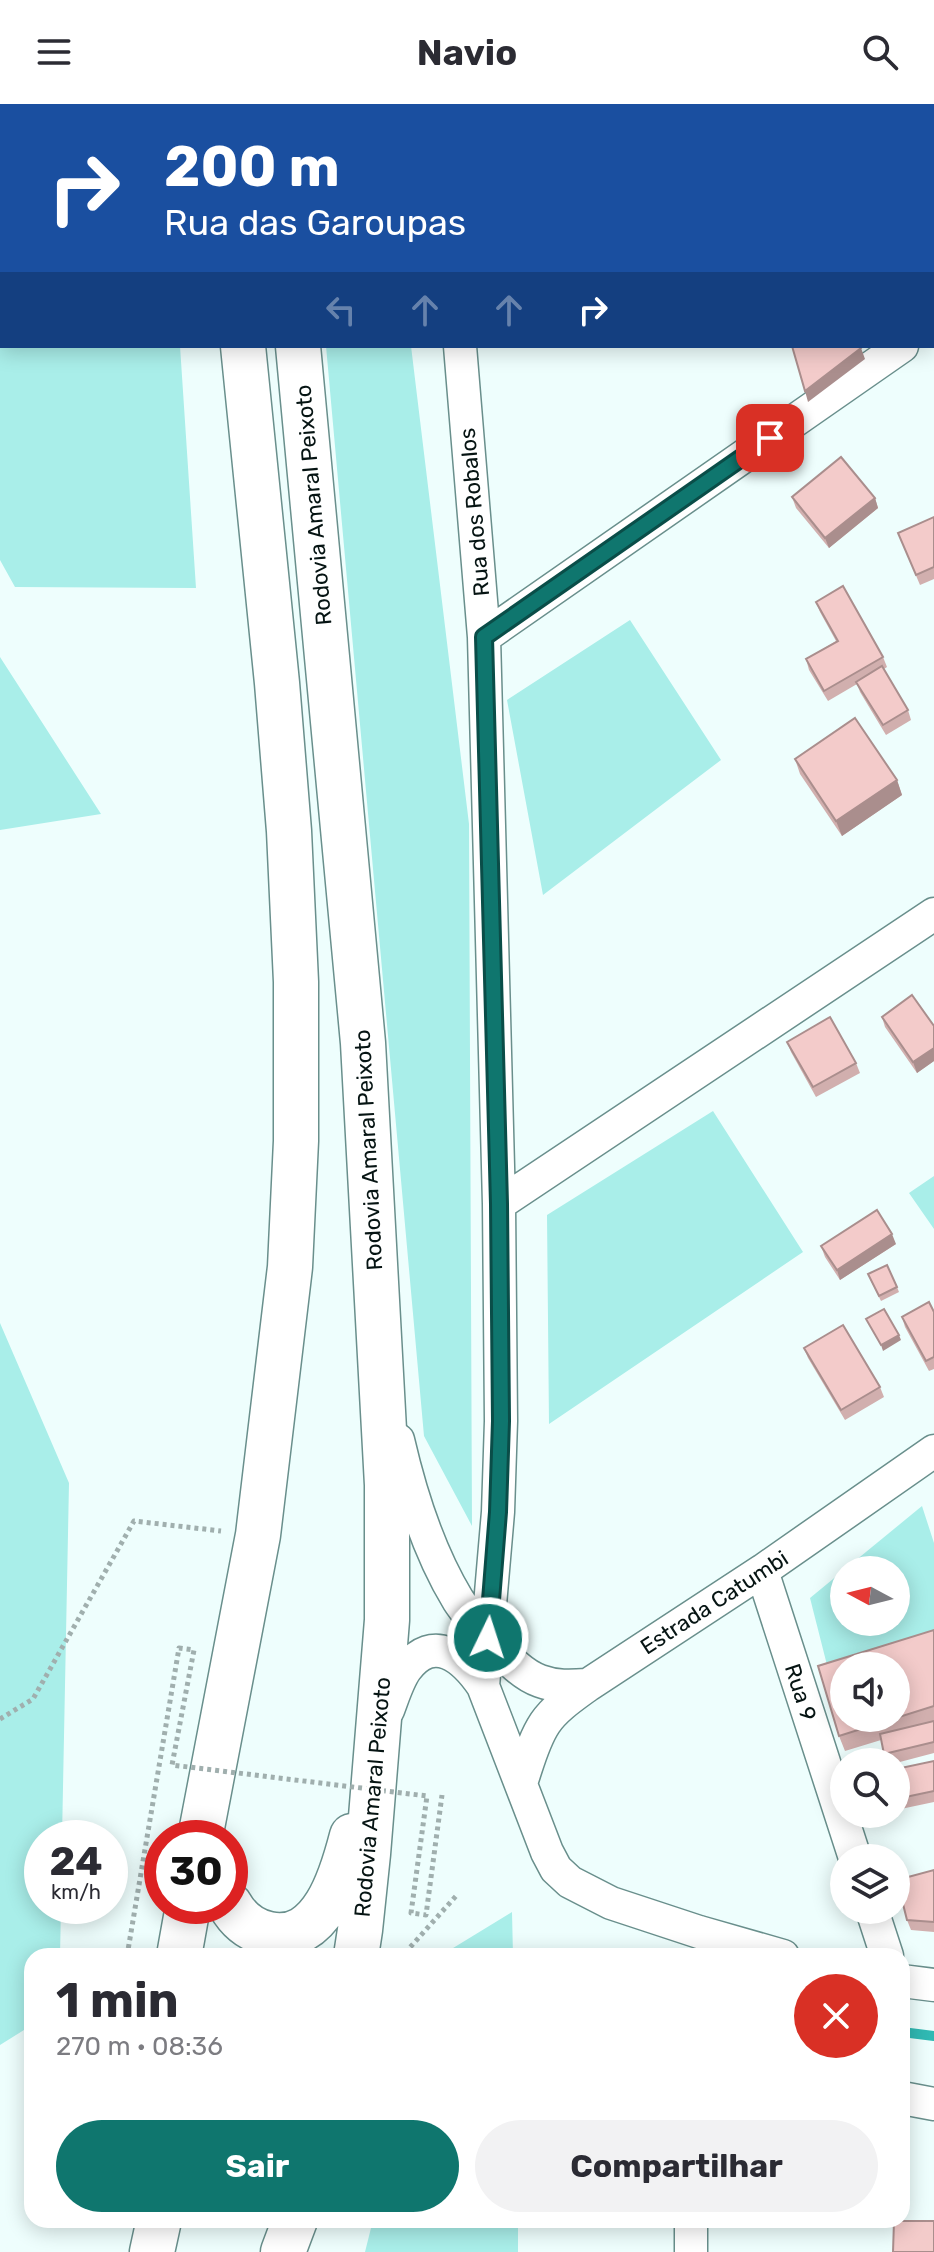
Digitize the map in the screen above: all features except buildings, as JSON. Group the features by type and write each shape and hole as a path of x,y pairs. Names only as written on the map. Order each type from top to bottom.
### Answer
{"highway":[{"path":"203,1820 258,1535 290,1267 296,1141 296,982 289,831 243,348"},
{"name":"Rodovia Amaral Peixoto","path":"298,348 363,1043 387,1485 387,1620 357,1948"},
{"path":"231,1820 288,1481 274,1412"},
{"path":"245,1924 271,1935 288,1935 315,1920 330,1900 347,1857 376,1744"},
{"path":"180,1948 185,1924"},
{"path":"125,2252 130,2228"},
{"path":"152,2252 157,2228"},
{"path":"255,2252 263,2228"},
{"path":"283,2252 292,2228"}],"street":[{"name":"Rua dos Robalos","path":"460,348 484,637 499,1204 501,1421 498,1512 483,1686"},
{"path":"484,637 899,348"},
{"path":"499,1204 934,914"},
{"path":"382,1374 402,1460 430,1541 458,1600 488,1638 536,1680 565,1686 588,1685"},
{"name":"Estrada Catumbi","path":"521,1783 534,1743 545,1722 556,1710 588,1685 762,1571 934,1451"},
{"name":"Rua 9","path":"762,1571 850,1844"},
{"path":"376,1744 405,1670 428,1651 453,1654 473,1670 483,1686 556,1869 570,1882 611,1903 755,1948"},
{"path":"877,1924 884,1948"},
{"path":"910,1982 934,1985"},
{"path":"910,2100 934,2104"},
{"path":"691,2228 691,2252"}],"path":[{"path":"0,1719 33,1699 134,1521 258,1535"},
{"path":"128,1948 179,1648 194,1650 172,1765 427,1796 411,1913 426,1915 442,1795"},
{"path":"409,1948 456,1896"}],"shaded area":[{"path":"0,348 180,348 196,588 15,587 0,560"},
{"path":"326,348 411,348 469,824 472,1526 424,1436"},
{"path":"630,620 721,760 543,895 507,700"},
{"path":"0,657 101,814 0,830"},
{"path":"713,1111 803,1252 549,1424 547,1215"},
{"path":"934,1176 934,1229 909,1193"},
{"path":"0,1323 69,1483 62,1820 24,1820 24,1924 61,1924 60,1948 24,1948 24,2030 0,2045"},
{"path":"922,1506 934,1543 934,1638 879,1652 830,1652 830,1664 827,1665 810,1598 830,1582 830,1636 910,1636 910,1556 861,1556"},
{"path":"512,1912 513,1948 453,1948"},
{"path":"371,2228 518,2228 518,2252 365,2252"}],"waterway":[{"path":"910,2033 934,2036"}],"route":[{"path":"488,1638 498,1512 501,1421 499,1204 484,637 770,438"}]}
